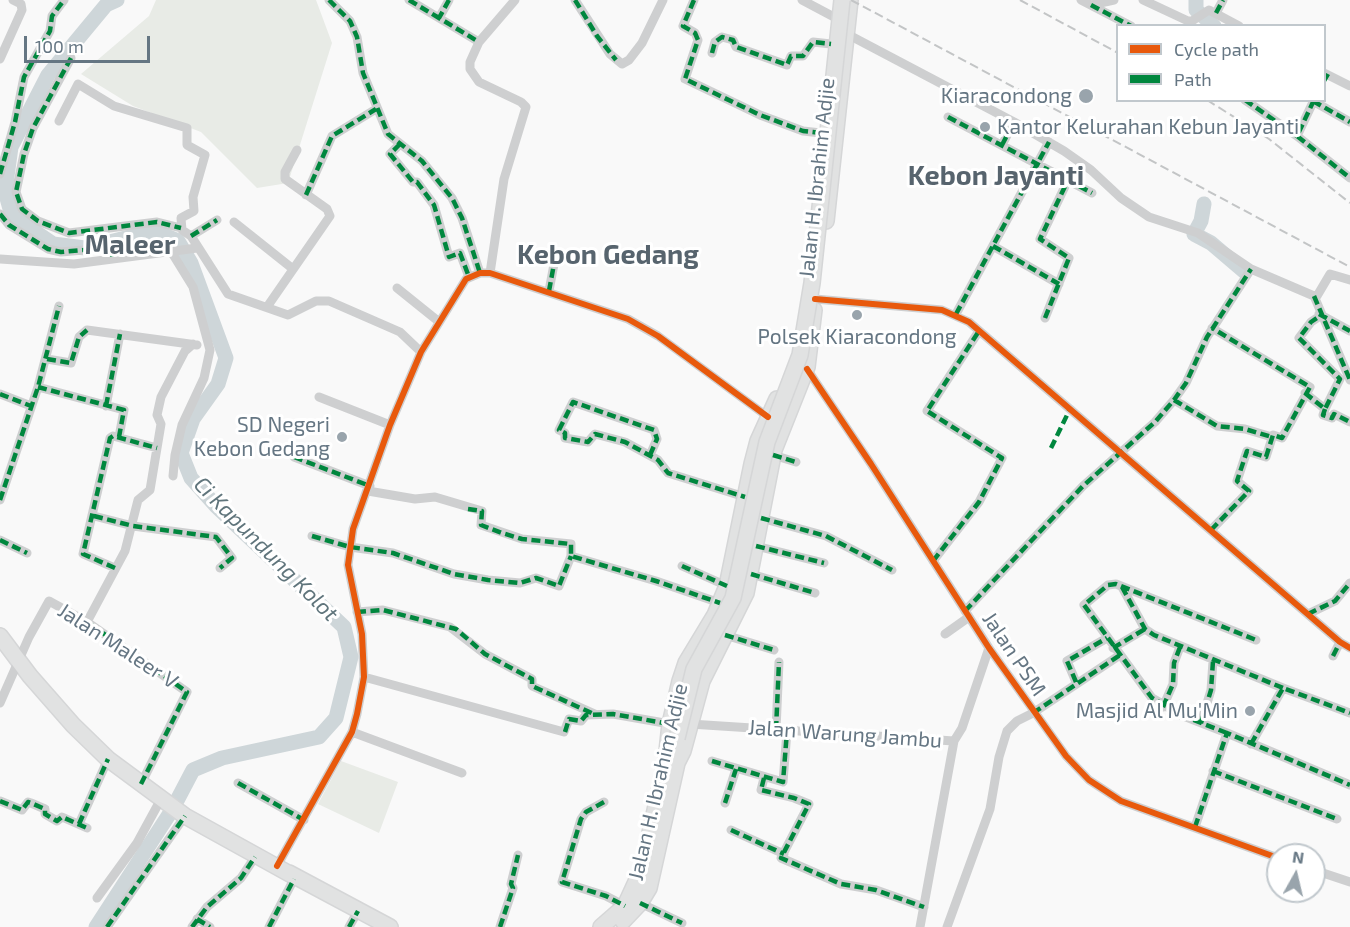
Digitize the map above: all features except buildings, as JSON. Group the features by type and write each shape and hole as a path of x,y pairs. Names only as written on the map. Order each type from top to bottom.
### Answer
{"main road":[{"name":"Jalan H. Ibrahim Adjie","path":"811,306 821,133 835,0"},
{"path":"672,761 694,669 733,598 767,442 800,355 812,283 842,0"},
{"name":"Jalan H. Ibrahim Adjie","path":"672,761 690,724 702,681 744,599 751,574 773,455 800,369 811,306 850,0"},
{"name":"Jalan H. Ibrahim Adjie","path":"616,927 633,904 649,888 655,867 672,761 670,724 687,663 727,586 752,464 768,417 800,369"},
{"path":"0,636 73,725 108,759 164,802 295,879 388,927"},
{"path":"253,855 277,866 295,879"},
{"name":"Jalan H. Ibrahim Adjie","path":"601,927 633,904"}],"street":[{"path":"0,59 22,10 21,4 13,0"},
{"path":"0,174 15,122 24,77 50,31 52,16 64,0"},
{"path":"329,0 350,21 357,37 360,61 376,109 388,134 422,161 452,198 462,218 480,273"},
{"path":"409,0 478,42"},
{"path":"439,18 448,0"},
{"path":"490,273 504,179 526,107 521,102 479,82 470,69 470,62 478,42 515,0"},
{"path":"575,0 597,36 616,60 623,64 642,43 660,1"},
{"path":"694,0 683,26 694,33 698,40 685,79 797,129 821,133"},
{"path":"802,0 834,17"},
{"path":"1081,0 1127,24"},
{"path":"1091,5 1114,0"},
{"path":"1143,0 1188,21 1201,15 1207,9 1235,24"},
{"path":"1216,13 1223,0"},
{"path":"847,34 1049,142 1091,170 1120,198 1149,217 1198,233 1251,269 1314,296 1350,380"},
{"path":"712,53 715,42 722,37 733,40 736,47 787,64 792,56 803,56 813,42 831,44"},
{"path":"71,58 42,111 24,154 16,192 22,209 38,221 69,233 151,222 181,228 190,236 227,293 288,315 316,301 329,301 400,332 421,352"},
{"path":"1326,76 1350,86"},
{"path":"59,121 78,84 114,106 187,128 188,145 205,155 193,197 194,211 182,216 181,228"},
{"path":"1248,102 1297,136 1350,178"},
{"path":"1297,136 1314,102"},
{"path":"1316,102 1350,122"},
{"path":"306,195 332,136 376,109"},
{"path":"948,117 1092,193"},
{"path":"1002,145 1014,122"},
{"path":"956,314 1049,142"},
{"path":"400,144 390,154 429,197 434,205 448,257 460,253 469,277"},
{"path":"267,307 330,215 284,177 297,150"},
{"path":"1045,318 1068,256 1040,239 1068,180"},
{"path":"0,214 9,225 48,249 61,252 106,248 112,252 113,259"},
{"path":"190,236 217,220"},
{"path":"234,222 293,269"},
{"path":"993,246 1059,284"},
{"path":"0,259 63,264 196,248"},
{"path":"173,476 182,425 209,363 208,346 193,287 177,252"},
{"path":"549,291 554,264"},
{"path":"945,634 967,614 1083,486 1155,422 1174,400 1186,383 1212,328 1251,269"},
{"path":"277,866 351,732 364,677 362,633 349,575 350,547 369,488 390,425 421,352 438,321 469,277 480,273 490,273 628,319 658,336 768,417"},
{"path":"1314,296 1317,296 1330,274 1350,280"},
{"path":"397,288 438,321"},
{"path":"0,500 47,358 59,306"},
{"path":"811,306 931,309 956,314 979,331 1340,642 1350,648"},
{"path":"1322,316 1350,331"},
{"path":"1322,316 1311,322 1299,338 1340,379 1323,416 1332,418 1334,414 1350,422"},
{"path":"1174,400 1217,426 1245,429 1282,438 1310,387 1212,328"},
{"path":"47,358 71,363 79,337 87,330 208,346"},
{"path":"933,561 979,502 992,482 1002,458 927,411 979,331"},
{"path":"106,406 120,334"},
{"path":"87,622 125,551 138,500 150,490 161,424 157,415 161,398 185,351 193,344"},
{"name":"Jalan PSM","path":"800,369 933,561 1034,713 1066,756 1089,780 1121,801 1266,854"},
{"path":"38,387 124,411 118,437"},
{"path":"1305,393 1325,409"},
{"path":"0,394 31,406"},
{"path":"319,397 390,425"},
{"path":"650,455 657,438 654,430 573,402 559,430 566,433 565,438 588,442 595,434 616,439 659,460 668,473 745,497"},
{"path":"115,568 84,556 110,438 118,437 157,448"},
{"path":"1211,530 1249,490 1237,481 1247,451 1266,457 1272,437"},
{"path":"773,455 796,462"},
{"path":"294,457 369,488 415,499 435,497 482,511 481,525 520,538 571,544 571,556 560,585 536,578 526,581 464,576 393,553 350,547 312,536"},
{"path":"94,516 133,526 216,537 232,558 220,568"},
{"path":"761,518 826,536 892,570"},
{"path":"0,540 27,553"},
{"path":"756,546 824,563"},
{"path":"571,556 720,603"},
{"path":"682,566 727,586"},
{"path":"751,574 814,593"},
{"path":"1256,640 1110,583 1084,605 1152,698 1163,706 1348,784 1350,772"},
{"path":"1308,614 1338,599 1350,583"},
{"path":"1122,587 1145,628 1180,647 1350,713"},
{"name":"Jalan Maleer V","path":"19,662 48,601 87,622 187,692 141,784"},
{"path":"356,614 383,610 456,629 485,654 532,679 532,686 598,715"},
{"path":"947,927 990,809 1001,744 1011,726 1034,713 1117,652 1145,628"},
{"path":"725,635 774,650"},
{"path":"1076,682 1067,661 1107,638"},
{"path":"1333,656 1340,642"},
{"path":"1163,706 1173,684 1174,663 1180,647"},
{"path":"954,741 962,728 989,648"},
{"path":"1201,723 1208,704 1214,661"},
{"path":"0,703 19,662"},
{"path":"777,730 779,662"},
{"path":"364,677 565,732 569,718 581,721 585,715 670,724"},
{"path":"1251,744 1283,688"},
{"name":"Jalan Warung Jambu","path":"690,724 954,741 920,927"},
{"path":"712,761 783,783 788,730"},
{"path":"351,732 462,773"},
{"path":"1195,828 1227,733"},
{"path":"0,801 22,810 28,802 45,809 45,814 57,821 62,817 83,826 108,759"},
{"path":"724,803 736,769"},
{"path":"1213,771 1337,819"},
{"path":"764,778 761,790 795,798 809,804 781,858 841,884 876,890 924,907"},
{"path":"238,783 304,820"},
{"path":"97,898 164,802"},
{"path":"604,802 586,812 581,819 562,882 633,904 682,923"},
{"path":"107,927 183,815"},
{"path":"731,830 784,854"},
{"path":"194,923 241,878 253,855"},
{"path":"500,927 513,888 511,884 518,855"},
{"path":"1326,874 1350,882"},
{"path":"269,927 295,879"},
{"path":"349,927 358,911"},
{"path":"194,923 210,927"}],"shaded area":[{"path":"156,0 316,0 332,43 288,183 257,188 201,132 133,106 81,74 149,16"},
{"path":"341,761 398,782 379,833 318,804"}],"waterway":[{"name":"Ci Kapundung Kolot","path":"106,0 109,4"},
{"name":"Ci Kapundung Kolot","path":"96,927 172,810 193,770 222,758 319,737 336,718 351,657 344,627 216,506 191,478 181,453 193,419 218,384 226,358 191,263 178,241 154,231 85,248 53,244 12,216 5,191 11,147 48,75 106,5 117,0"},
{"path":"1196,0 1196,10 1212,24"},
{"path":"1204,204 1201,221 1194,234 1211,243 1245,272"}],"railway":[{"path":"851,0 1350,267"},
{"path":"1020,0 1116,52"},
{"path":"1210,102 1269,139 1350,203"}],"marked path":[{"path":"0,174 15,122 24,77 50,31 52,16 64,0"},
{"path":"329,0 350,21 357,37 363,73 388,134 422,161 452,198 462,218 480,273"},
{"path":"409,0 439,18"},
{"path":"449,0 439,18 479,42"},
{"path":"575,0 597,36 616,60"},
{"path":"694,0 683,26 695,33 698,40 685,79 760,115 803,131 821,133"},
{"path":"1216,13 1223,0"},
{"path":"1091,5 1127,24"},
{"path":"712,53 715,42 722,37 733,40 736,47 787,65 791,56 803,56 813,42 831,44"},
{"path":"71,58 33,128 24,154 16,192 22,209 38,221 69,233 157,222 181,228"},
{"path":"1326,78 1328,74"},
{"path":"1248,102 1297,136"},
{"path":"1313,102 1297,136 1350,178"},
{"path":"1315,102 1350,122"},
{"path":"306,195 332,136 376,109"},
{"path":"948,117 1092,193"},
{"path":"1002,145 1014,122"},
{"path":"956,314 1049,142"},
{"path":"400,144 390,154 413,182 417,182 434,205 449,257 460,253 469,277"},
{"path":"1045,318 1069,258 1040,239 1068,180"},
{"path":"0,214 9,225 48,249 61,252 106,248 112,252 113,259"},
{"path":"191,236 217,220"},
{"path":"993,246 1059,284"},
{"path":"549,291 554,264"},
{"path":"965,611 1083,486 1155,422 1174,400 1186,383 1207,337 1251,269"},
{"path":"1314,296 1350,380"},
{"path":"0,500 38,387 59,306"},
{"path":"1319,314 1350,331"},
{"path":"1305,393 1325,409 1340,379 1299,338 1311,322 1320,316"},
{"path":"1211,530 1249,491 1237,481 1247,451 1266,457 1273,435 1282,438 1310,387 1212,328"},
{"path":"47,359 71,363 79,337 87,330"},
{"path":"933,561 979,502 1002,458 927,411 979,331"},
{"path":"106,406 120,334"},
{"path":"38,387 124,410 119,437"},
{"path":"0,394 31,406"},
{"path":"1174,400 1217,426 1245,429 1272,437"},
{"path":"650,455 657,439 654,430 573,402 559,430 565,433 565,438 588,442 595,434 625,442 658,460 668,473 745,497"},
{"path":"1051,448 1070,409"},
{"path":"1325,409 1323,415 1332,418 1334,414 1350,422"},
{"path":"115,568 83,554 110,438 113,436 157,448"},
{"path":"773,455 796,462"},
{"path":"294,457 370,486"},
{"path":"468,509 482,511 481,525 502,533 522,539 571,544 571,556 720,603"},
{"path":"94,516 133,526 216,537 232,558 220,568"},
{"path":"761,518 826,536 892,570"},
{"path":"312,536 350,547 393,553 454,574 520,583 536,578 559,586 571,556"},
{"path":"0,540 27,553"},
{"path":"756,546 824,563"},
{"path":"682,566 727,586"},
{"path":"751,574 815,593"},
{"path":"1308,614 1335,601 1350,583"},
{"path":"1227,733 1181,715 1152,698 1084,605 1108,585 1116,584 1256,640"},
{"path":"1122,587 1145,629 1154,635 1283,688"},
{"path":"357,612 383,610 456,629 485,654 532,679 532,686 596,715"},
{"path":"87,622 187,692 141,784"},
{"path":"1113,648 1145,629"},
{"path":"725,635 774,650"},
{"path":"1076,682 1067,661 1107,638"},
{"path":"1333,656 1340,642"},
{"path":"1163,707 1173,684 1174,663 1180,647"},
{"path":"1033,713 1120,655"},
{"path":"1201,723 1211,690 1213,661"},
{"path":"776,730 779,662"},
{"path":"1251,744 1283,688 1350,713"},
{"path":"565,732 569,719 581,721 586,715 613,714 670,724"},
{"path":"712,761 783,782 787,731"},
{"path":"1195,827 1227,733 1350,785"},
{"path":"79,824 108,759"},
{"path":"725,803 736,769"},
{"path":"1213,771 1337,819"},
{"path":"764,778 761,790 809,804 781,858 841,884 876,890 924,907"},
{"path":"238,783 304,820"},
{"path":"0,801 22,810 28,802 45,809 45,814 57,821 62,817 87,828"},
{"path":"604,802 586,812 581,819 562,882 606,896 625,906"},
{"path":"107,927 185,816"},
{"path":"731,830 784,854"},
{"path":"500,927 513,888 511,884 518,855"},
{"path":"192,927 207,907 241,878 255,857"},
{"path":"269,927 294,879"},
{"path":"640,903 682,923"},
{"path":"349,927 358,911"},
{"path":"197,919 210,927"}],"cycle path":[{"path":"277,866 352,732 357,714 364,677 362,634 348,565 353,529 390,425 421,352 466,279 480,273 490,273 628,319 658,336 768,417"},
{"path":"815,299 942,310 969,322 1340,642 1350,648"},
{"path":"807,369 989,648 1066,756 1089,780 1121,801 1266,854"}],"place":[{"name":"Kiaracondong","path":"1086,96"},
{"name":"Kantor Kelurahan Kebun Jayanti","path":"985,127"},
{"name":"Polsek Kiaracondong","path":"857,315"},
{"name":"SD Negeri Kebon Gedang","path":"342,437"},
{"name":"Masjid Al Mu'Min","path":"1250,711"}],"district":[{"name":"Kebon Jayanti","path":"996,176"},
{"name":"Maleer","path":"130,245"},
{"name":"Kebon Gedang","path":"608,255"}]}
